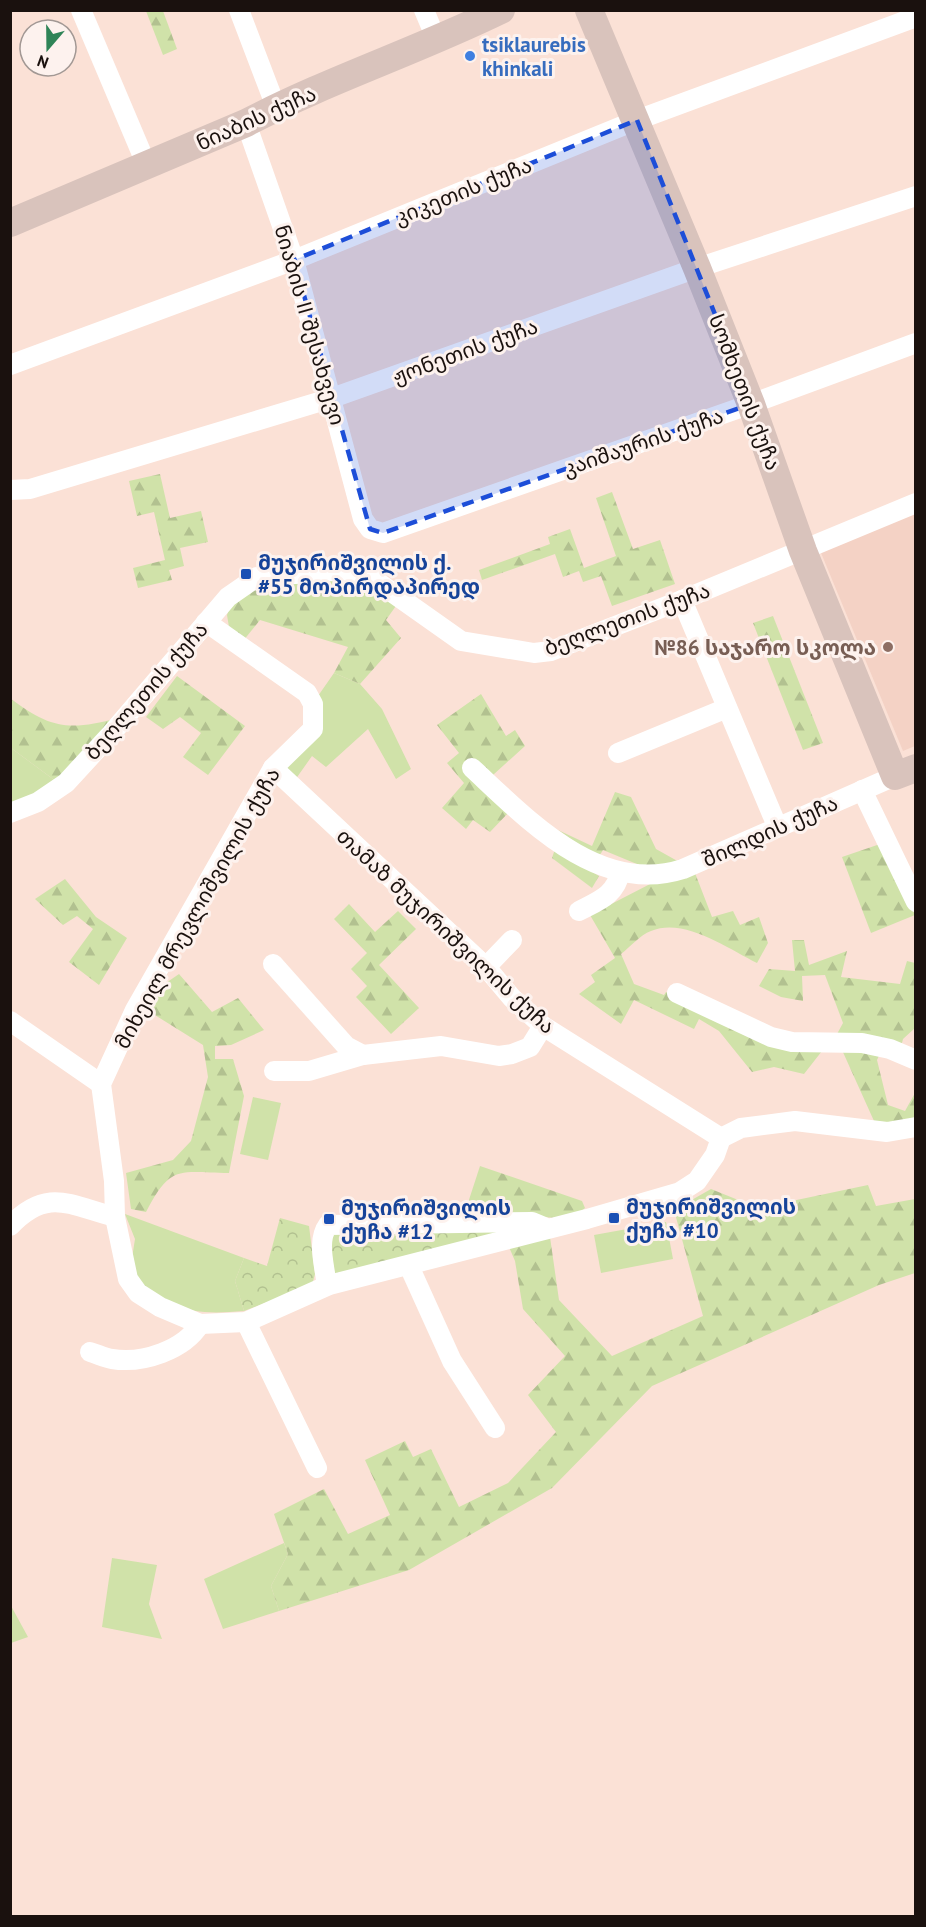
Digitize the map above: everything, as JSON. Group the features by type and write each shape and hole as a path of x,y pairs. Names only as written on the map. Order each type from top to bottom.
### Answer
{"street":[{"path":"81,10 147,166"},
{"path":"239,10 276,107"},
{"path":"424,10 437,41"},
{"name":"ნიაბის ქუჩა","path":"10,223 246,123 276,107 437,41 501,10"},
{"name":"სომხეთის ქუჩა","path":"589,10 637,120 751,404 803,551 905,772"},
{"name":"კიკეთის ქუჩა","path":"10,365 294,260 637,120 915,17"},
{"name":"ნიაბის II შესახვევი","path":"246,123 294,260 363,519 370,529"},
{"name":"ჟონეთის ქუჩა","path":"10,490 30,489 332,398 697,268 915,196"},
{"name":"კაიშაურის ქუჩა","path":"370,529 383,533 751,404 915,343"},
{"name":"ბეღლეთის ქუჩა","path":"10,813 38,802 66,783 228,597 257,578 333,571 369,576 461,641 534,653 551,651 682,600 915,503"},
{"path":"682,600 777,826"},
{"name":"მიხეილ მრევლიშვილის ქუჩა","path":"101,1084 135,1010 273,768 313,729 313,704 307,693 206,622"},
{"path":"618,753 727,708"},
{"name":"თამაზ მუჯირიშვილის ქუჩა","path":"273,768 486,967 512,998 543,1026 721,1138"},
{"name":"შილდის ქუჩა","path":"472,768 536,827 588,860 620,872 655,875 673,872 905,772"},
{"path":"862,790 915,902"},
{"path":"579,911 608,895 616,887 620,872"},
{"path":"486,967 512,940"},
{"path":"273,964 346,1046 363,1055"},
{"path":"677,993 771,1037 792,1042 862,1043 890,1049 915,1060"},
{"path":"10,1021 101,1084 114,1181 115,1217 128,1280 138,1293 160,1307 200,1324 246,1322 329,1285 409,1266 680,1192 697,1181 715,1155 721,1138 741,1128 795,1121 887,1132 915,1127"},
{"path":"274,1071 309,1071 363,1055 441,1046 499,1056 512,1054 530,1047 543,1026"},
{"path":"10,1226 25,1211 51,1200 115,1217"},
{"path":"329,1285 326,1280 322,1241 322,1233 328,1225 532,1222 547,1228"},
{"path":"409,1266 452,1361 495,1428"},
{"path":"246,1322 317,1468"},
{"path":"90,1352 113,1360 162,1353 179,1347 192,1337 200,1324"}],"highlighted area":[{"path":"637,120 751,404 383,533 370,529 294,260"}],"shaded area":[{"name":"№86 საჯარო სკოლა","path":"915,509 915,746 903,751 819,548"}],"green space":[{"path":"146,11 163,11 177,49 163,55"},
{"path":"160,474 170,518 201,511 208,542 180,548 184,566 169,570 172,580 138,588 133,568 165,560 154,512 137,516 129,481"},
{"path":"612,492 633,549 660,540 675,584 612,606 601,576 583,582 579,571 563,577 555,554 482,580 479,570 550,544 548,537 570,529 584,568 616,556 596,498"},
{"path":"325,574 369,584 398,603 386,620 401,638 360,684 334,673 348,647 260,620 243,641 229,627 227,615 231,603 259,583"},
{"path":"773,616 823,743 803,750 753,623"},
{"path":"334,673 360,684 382,709 411,769 396,779 368,729 326,767 312,756 295,780 284,769 318,696"},
{"path":"177,676 245,726 208,775 183,757 201,733 180,717 163,729 146,717"},
{"path":"481,694 506,736 515,730 525,746 483,784 511,810 490,832 473,820 466,829 442,808 464,783 447,763 459,753 437,725"},
{"path":"10,698 37,716 61,724 86,725 118,718 57,782 11,748"},
{"path":"11,748 57,782 11,808"},
{"path":"615,792 631,797 656,849 681,863 644,867 603,850 598,858 558,830 592,846"},
{"path":"883,843 915,915 871,933 842,857"},
{"path":"555,849 599,876 592,888 552,858"},
{"path":"695,873 712,917 733,911 740,925 759,917 768,943 757,963 692,931 664,928 651,931 621,954 634,984 664,995 666,992 774,1042 831,1045 843,1023 825,975 802,976 803,1001 781,997 759,986 769,969 795,971 792,940 804,940 809,965 847,951 841,977 900,984 907,961 915,963 915,1028 903,1039 901,1047 886,1041 877,1060 888,1105 905,1111 915,1093 915,1118 894,1123 874,1121 842,1050 822,1051 804,1074 774,1067 752,1072 719,1031 699,1019 694,1029 634,1000 621,1024 579,994 595,982 591,975 615,958 590,915 652,883"},
{"path":"65,879 96,917 127,938 99,985 69,962 93,929 77,916 63,925 35,899"},
{"path":"349,904 375,932 398,911 416,929 379,965 419,1008 391,1034 356,997 367,986 351,969 367,953 334,919"},
{"path":"179,974 212,1012 238,998 264,1030 231,1045 215,1046 215,1059 233,1059 244,1096 229,1173 187,1172 178,1174 162,1186 146,1212 131,1209 126,1173 173,1160 191,1141 208,1077 203,1045 150,1012 163,985"},
{"path":"253,1097 281,1103 268,1160 240,1154"},
{"path":"480,1166 582,1201 585,1208 573,1219 465,1212"},
{"path":"868,1185 876,1206 915,1199 915,1273 879,1285 652,1386 552,1488 409,1570 279,1611 271,1586 288,1554 274,1514 324,1489 348,1534 390,1515 365,1460 405,1441 413,1457 431,1449 459,1507 508,1483 556,1432 528,1395 565,1356 523,1309 515,1261 509,1247 550,1237 559,1300 612,1356 703,1316 674,1210 711,1189 758,1208"},
{"path":"125,1214 244,1258 235,1281 244,1311 212,1312 185,1309 161,1298 134,1279 132,1258 135,1239"},
{"path":"280,1218 309,1226 315,1274 312,1285 244,1311 235,1281 244,1258 267,1266"},
{"path":"666,1222 673,1259 601,1273 594,1235"},
{"path":"526,1227 335,1277 330,1243 334,1234"},
{"path":"284,1543 288,1554 271,1586 279,1611 223,1629 204,1579"},
{"path":"112,1558 157,1565 149,1604 162,1639 102,1627"},
{"path":"10,1604 28,1637 11,1643 10,1643"}],"place":[{"name":"tsiklaurebis khinkali","path":"470,56"},
{"name":"მუჯირიშვილის ქ. #55 მოპირდაპირედ","path":"246,574"},
{"name":"№86 საჯარო სკოლა","path":"888,647"},
{"name":"მუჯირიშვილის ქუჩა #10","path":"614,1218"},
{"name":"მუჯირიშვილის ქუჩა #12","path":"329,1219"}]}
